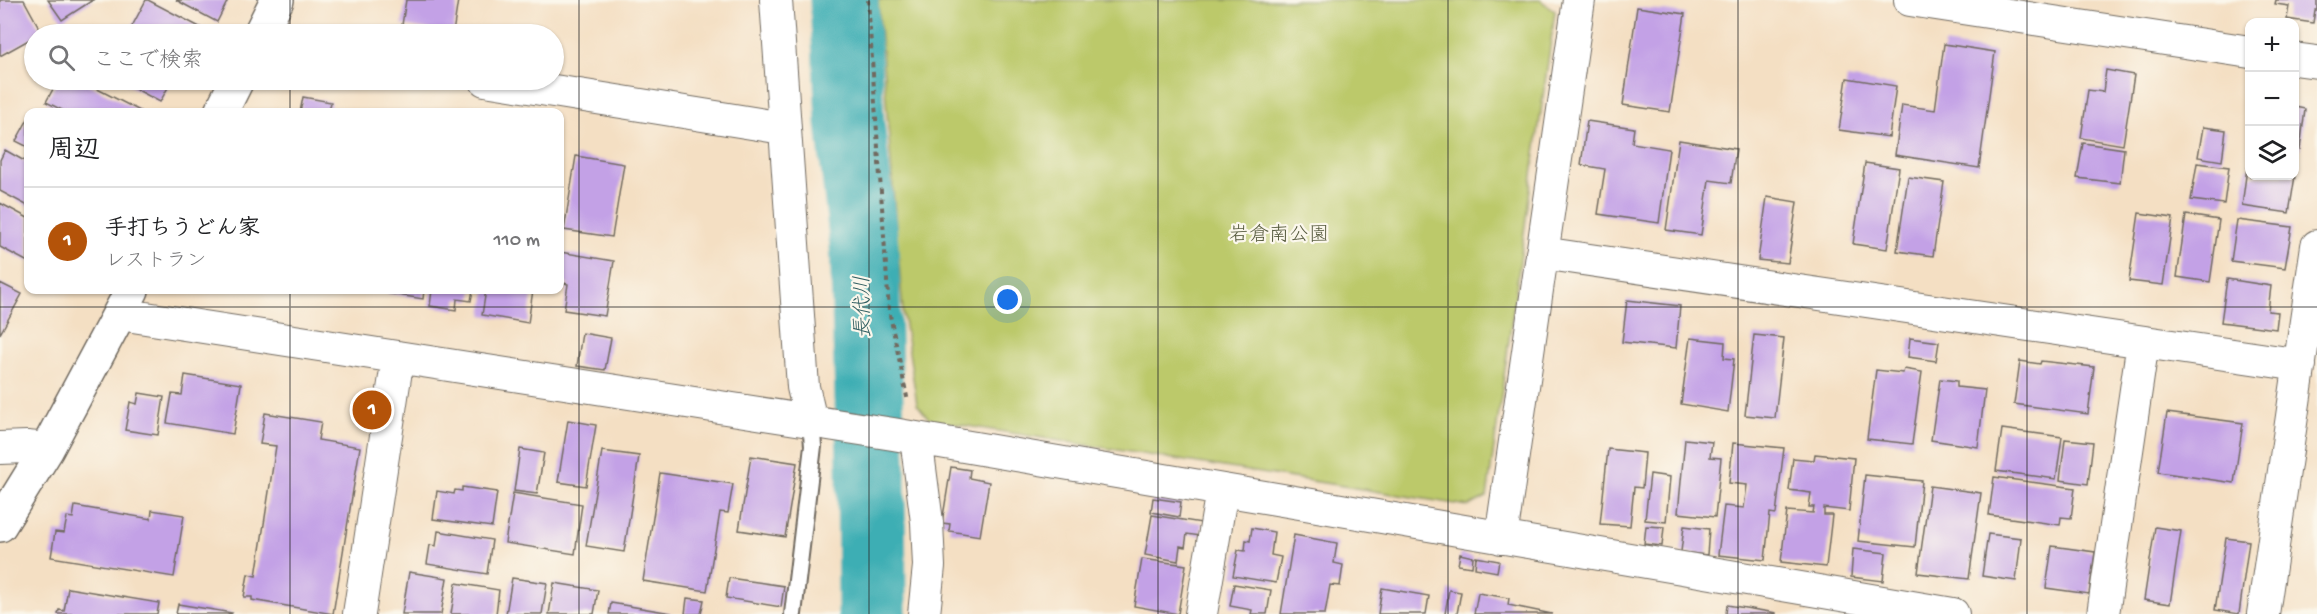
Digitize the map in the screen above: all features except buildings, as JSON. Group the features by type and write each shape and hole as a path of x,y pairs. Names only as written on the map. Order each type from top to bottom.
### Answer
{"street":[{"path":"265,24 277,0"},
{"path":"776,0 783,128 803,387 820,422"},
{"path":"1501,538 1579,0"},
{"path":"1910,0 2245,51"},
{"path":"2299,60 2317,62"},
{"path":"223,108 232,90"},
{"path":"547,90 783,128"},
{"path":"2263,614 2317,246"},
{"path":"1542,253 2300,365"},
{"path":"0,525 47,449 126,302 398,357 820,422 1222,490 1501,538 1841,605 1953,614"},
{"path":"2103,614 2142,342"},
{"path":"359,614 398,357"},
{"path":"905,436 927,522 929,566 924,614"},
{"path":"0,448 47,449"},
{"path":"1201,614 1222,490"}],"lane":[{"path":"793,614 813,446 820,422"}],"path":[{"path":"868,0 889,310 905,436"}],"green space":[{"name":"岩倉南公園","path":"878,0 1540,0 1555,11 1487,497 1468,506 930,420 917,404 903,313"}],"waterway":[{"name":"長代川","path":"844,0 850,123 864,245 871,461 872,614"}],"place":[{"name":"手打ちうどん家","path":"372,410"}]}
